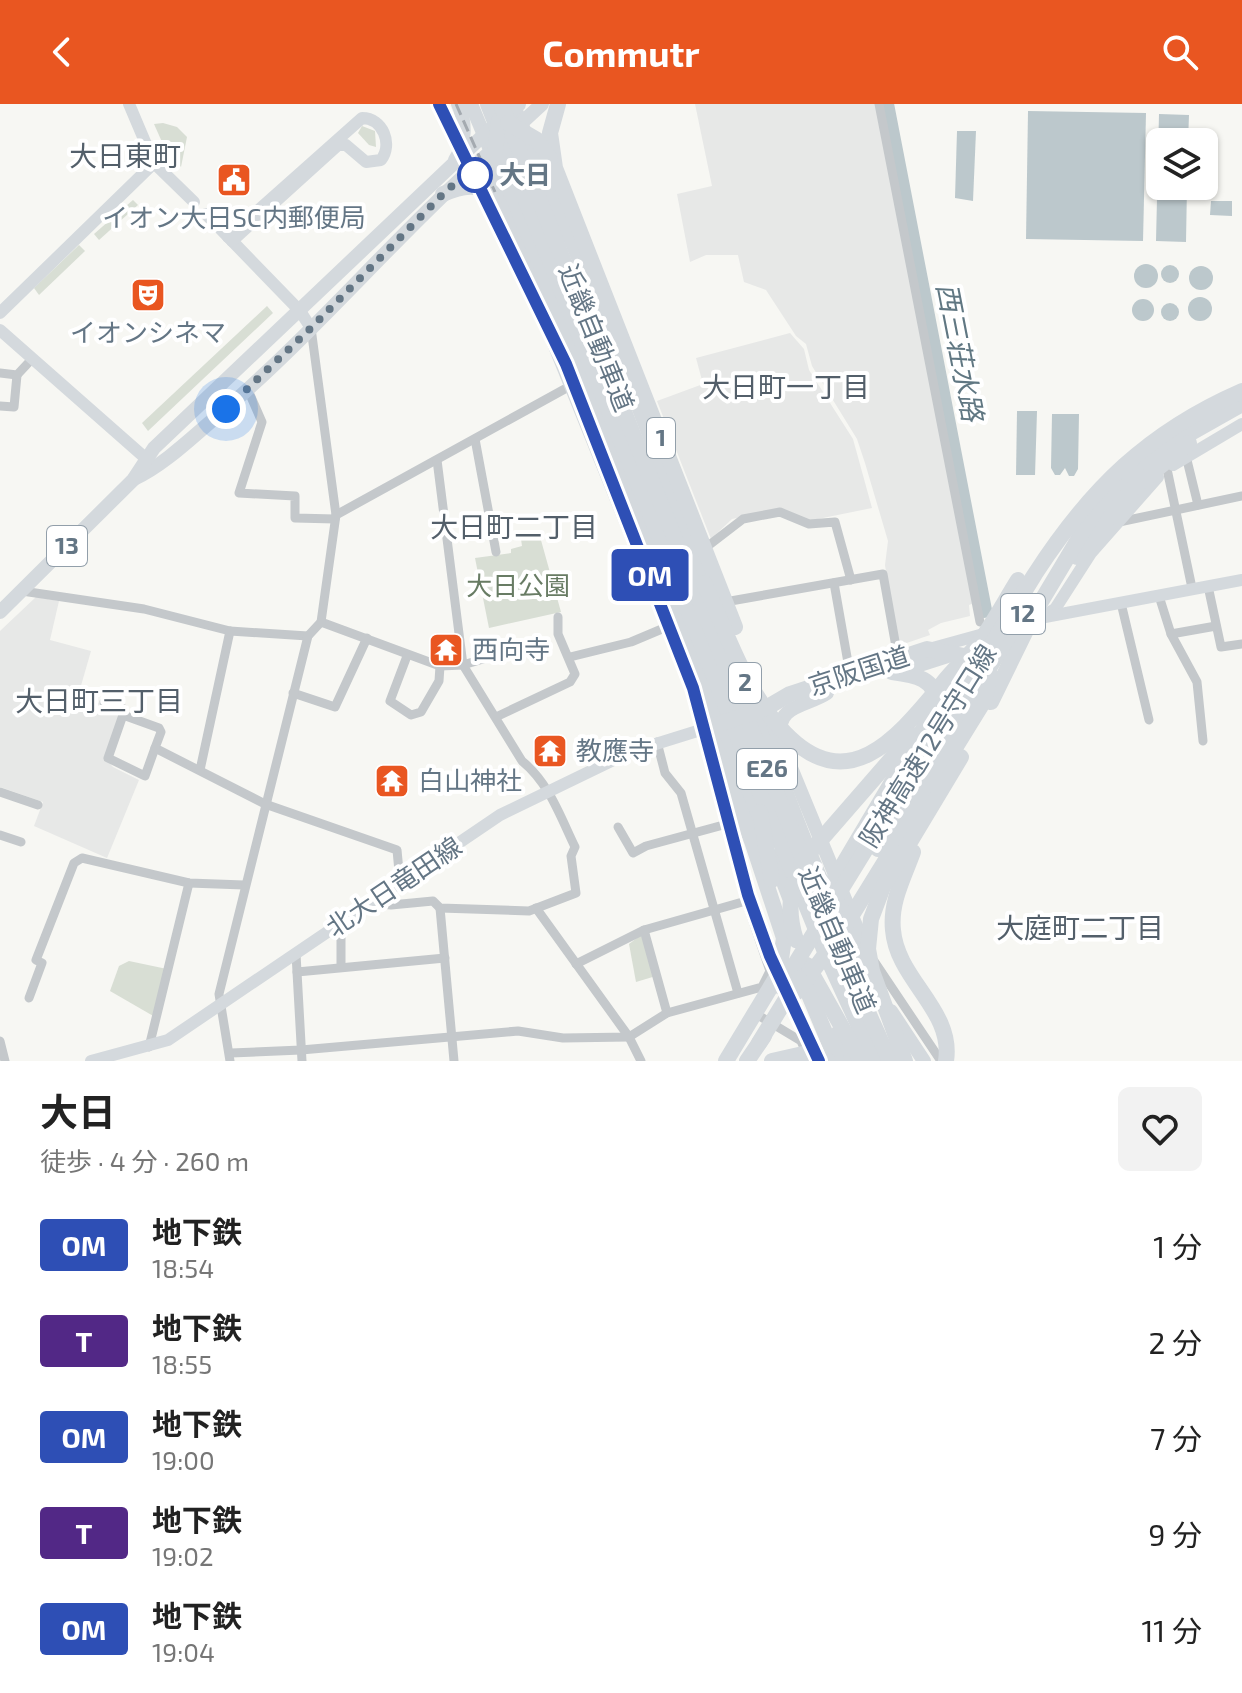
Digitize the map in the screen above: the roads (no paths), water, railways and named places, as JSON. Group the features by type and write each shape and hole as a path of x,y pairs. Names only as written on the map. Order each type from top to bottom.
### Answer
{"highway":[{"name":"近畿自動車道","path":"488,104 747,760 834,973 875,1061"},
{"name":"1","path":"558,104 550,133 555,168 699,551 725,602 766,708"},
{"path":"496,197 503,125 537,140 555,168"},
{"name":"近畿自動車道","path":"503,125 651,473 843,959 890,1061"},
{"path":"438,189 470,187 489,191 496,197 572,385 605,450 645,549 669,626 707,728 735,822 752,841 846,1057"},
{"path":"1012,603 1038,553 1091,484 1124,451 1184,408 1242,382"},
{"name":"阪神高速12号守口線","path":"856,876 1053,545 1077,513 1134,454 1177,424 1242,391"},
{"name":"阪神高速12号守口線","path":"856,876 1044,579 1097,508 1157,452 1242,404"},
{"path":"733,1061 754,1040 839,936 984,701 1024,652 1045,617 1045,608 1075,560 1115,507 1148,474 1192,441 1242,415"},
{"path":"861,1061 795,938 790,909 794,880 822,837 939,703 1026,568 1073,509 1101,478 1134,454"},
{"path":"651,473 750,682 778,725 807,751 841,761 857,760 878,751 910,722 979,643"},
{"path":"905,1061 884,1010 866,952 877,899 922,827 979,724 1036,610 1097,508"},
{"name":"京阪国道","path":"707,728 766,708 827,693 927,649 975,658 988,669 990,683 984,701"},
{"name":"京阪国道","path":"766,708 790,694 850,674 957,653"},
{"path":"747,1061 754,1040 841,867 934,714 935,691 927,681 895,665"},
{"path":"750,667 769,692 790,694"},
{"path":"747,760 767,841 783,933 846,1057"},
{"path":"922,827 895,901 893,930 907,973 943,1028 944,1061"},
{"path":"726,1061 779,973 785,948 752,841"},
{"name":"12","path":"754,1040 856,876"},
{"path":"772,1061 803,1054 828,1061"}],"main road":[{"path":"129,104 154,163 194,202"},
{"path":"480,104 528,150 613,364 649,434"},
{"name":"13","path":"151,463 248,390 311,328 438,189 503,125 542,104"},
{"path":"464,108 470,127 503,125"},
{"path":"438,189 459,155 464,108"},
{"path":"464,108 567,334 605,450 629,501"},
{"path":"362,118 377,124 386,136 385,155 381,160 366,162 346,145 338,145 230,239 326,147 362,118"},
{"path":"503,125 625,358 648,416"},
{"path":"503,125 505,161 608,416 629,501 645,549"},
{"path":"0,313 154,163"},
{"name":"13","path":"0,612 300,311 438,189"},
{"path":"206,214 300,311 311,328"},
{"path":"0,330 151,463"},
{"path":"1001,633 1012,603 1075,507 1102,477 1167,424 1242,382"},
{"name":"2","path":"648,416 649,434 699,551 795,814 854,950 924,1061"},
{"path":"1045,617 1055,609 1084,563 1115,523 1167,469 1242,424"},
{"name":"2","path":"645,549 660,568 776,863 846,1057"},
{"path":"957,653 1045,617 1242,580"},
{"path":"927,649 1001,633"},
{"path":"787,761 779,728 782,718 788,711 827,693"},
{"path":"766,708 866,952 900,1026"},
{"path":"738,717 846,981 853,1015 846,1057"},
{"name":"北大日竜田線","path":"91,1061 110,1059 168,1040 484,824 657,742 707,728"}],"street":[{"path":"879,104 980,622"},
{"path":"311,328 336,517 321,622 308,636 219,994 230,1057 301,1056 451,1036 518,1031 563,1038 629,1037 667,1013 762,987 770,971 746,901 735,822 646,846 633,853 618,827"},
{"path":"0,406 14,407 17,375 31,360"},
{"path":"0,373 17,375"},
{"path":"248,390 262,422 239,493 295,496 295,518 336,517 572,385"},
{"path":"475,439 496,552"},
{"path":"1186,456 1198,505"},
{"path":"437,460 463,665 522,761 549,791 575,847 571,856 576,893 536,908 440,908"},
{"path":"1167,469 1192,588"},
{"path":"1115,523 1242,496"},
{"path":"699,551 743,519 780,512 809,524 835,522 851,580"},
{"path":"725,602 883,574 895,665"},
{"path":"834,583 850,674"},
{"path":"1208,586 1221,647 1242,644"},
{"path":"22,591 144,609 230,631 308,636"},
{"path":"1159,596 1171,634 1197,682 1203,741"},
{"path":"1121,603 1149,720"},
{"path":"496,717 570,682 575,674 559,638 558,617"},
{"path":"321,622 440,666 463,665 519,648"},
{"path":"570,657 631,642 669,626"},
{"path":"1171,634 1216,626"},
{"path":"200,770 230,631"},
{"path":"293,693 335,707 367,638"},
{"path":"407,656 390,701 411,715 421,712 439,681 440,666"},
{"path":"104,702 124,709 108,758 145,776 161,732 159,728 123,715"},
{"path":"657,742 665,773 681,793 738,993"},
{"path":"155,748 265,804 397,850 400,882"},
{"path":"0,792 38,805"},
{"path":"0,835 21,842"},
{"path":"29,998 42,963 36,960 74,863 82,858 189,883 244,885"},
{"path":"149,1048 189,883"},
{"path":"369,903 391,905 433,901 440,908 454,1061"},
{"path":"576,964 644,930 746,901"},
{"path":"536,908 629,1037 641,1061"},
{"path":"341,923 341,967"},
{"path":"644,930 667,1013"},
{"path":"866,952 944,1061"},
{"path":"296,954 301,1056"},
{"path":"297,972 445,958"},
{"path":"756,1014 801,1041 811,1061"},
{"path":"0,1041 5,1061"}],"waterway":[{"name":"西三荘水路","path":"886,104 984,610"}],"railway":[{"path":"439,104 566,364 693,688 748,895 770,956 819,1061"},
{"path":"456,104 495,192"}],"metro line":[{"name":"OM","path":"439,104 536,296 566,364 693,688 748,895 770,956 819,1061"}],"place":[{"name":"大日","path":"475,175"},
{"name":"イオン大日SC内郵便局","path":"234,180"},
{"name":"イオンシネマ","path":"148,295"},
{"name":"西向寺","path":"446,650"},
{"name":"教應寺","path":"550,751"},
{"name":"白山神社","path":"392,781"}],"district":[{"name":"大日東町","path":"125,156"},
{"name":"大日町一丁目","path":"786,387"},
{"name":"大日町二丁目","path":"514,527"},
{"name":"大日町三丁目","path":"99,701"},
{"name":"大庭町二丁目","path":"1080,928"}],"park label":[{"name":"大日公園","path":"518,586"}]}
